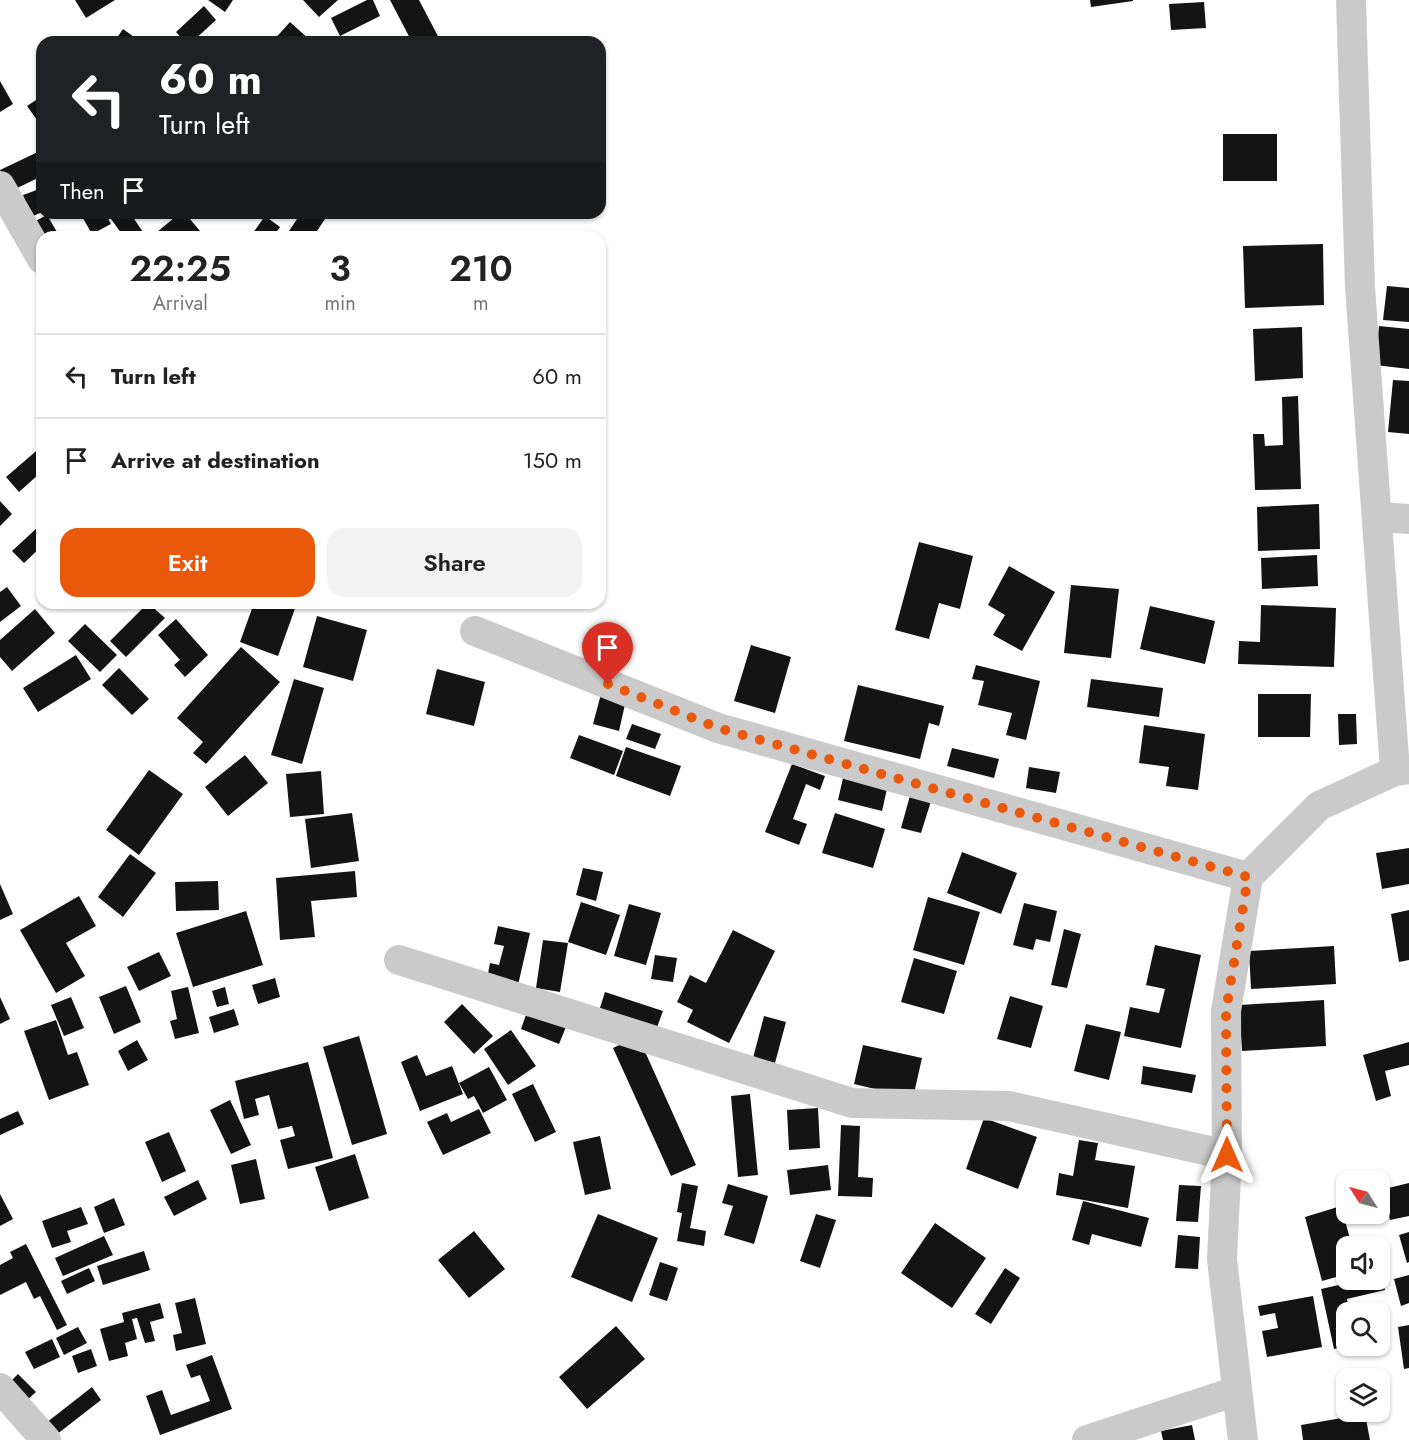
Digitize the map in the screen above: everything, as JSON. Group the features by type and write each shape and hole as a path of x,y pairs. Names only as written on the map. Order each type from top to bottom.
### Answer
{"street":[{"path":"1243,1440 1222,1259 1227,1155 1226,1011 1248,877 1318,806 1402,770 1378,517 1360,287 1351,0"},
{"path":"0,186 36,249"},
{"path":"1378,517 1409,519"},
{"path":"475,631 718,728 1248,877"},
{"path":"399,960 852,1104 1009,1106 1227,1155"},
{"path":"0,1388 46,1440"},
{"path":"1087,1440 1237,1391"}],"building":[{"path":"75,0 115,0 86,18"},
{"path":"208,0 233,0 225,12"},
{"path":"303,0 338,0 319,17"},
{"path":"367,0 373,0 380,16 340,36 331,18"},
{"path":"390,0 419,0 438,36 409,36"},
{"path":"1090,0 1133,0 1133,1 1091,7"},
{"path":"1204,2 1206,28 1171,30 1169,4"},
{"path":"204,6 216,20 199,36 180,36 176,32"},
{"path":"290,22 306,36 277,36"},
{"path":"123,29 133,36 118,36"},
{"path":"0,81 13,104 0,112"},
{"path":"36,100 36,119 27,106"},
{"path":"1223,134 1277,134 1277,181 1223,181"},
{"path":"36,153 36,179 9,192 0,170"},
{"path":"36,190 36,215 31,217 23,195"},
{"path":"39,219 49,219 56,231 36,231 36,233 26,226"},
{"path":"83,219 108,219 111,224 98,231 90,231"},
{"path":"111,219 134,219 142,231 120,231"},
{"path":"173,219 190,219 200,231 158,231"},
{"path":"263,219 269,219 280,227 277,231 254,231"},
{"path":"297,219 325,219 317,231 289,231"},
{"path":"1323,244 1324,305 1245,308 1243,246"},
{"path":"1387,286 1409,288 1409,322 1383,320"},
{"path":"1379,326 1409,329 1409,369 1375,365"},
{"path":"1302,327 1303,378 1255,381 1253,329"},
{"path":"1393,380 1409,381 1409,434 1388,432"},
{"path":"1298,396 1301,489 1255,490 1253,434 1264,434 1265,446 1283,445 1282,397"},
{"path":"36,451 36,477 19,492 6,477"},
{"path":"0,501 12,514 0,526"},
{"path":"1319,504 1320,549 1258,551 1257,507"},
{"path":"36,529 36,552 24,563 12,551"},
{"path":"919,542 973,556 960,609 939,603 929,639 895,630"},
{"path":"1317,555 1318,586 1262,589 1261,558"},
{"path":"1009,566 1055,592 1022,651 993,635 1005,615 988,605"},
{"path":"1071,585 1119,589 1111,658 1064,653"},
{"path":"7,587 21,606 0,622 0,592"},
{"path":"1261,605 1336,608 1334,667 1238,664 1239,641 1260,642"},
{"path":"1150,606 1215,621 1205,664 1140,649"},
{"path":"35,609 55,633 12,671 0,657 0,640"},
{"path":"142,609 155,609 165,618 126,657 110,641"},
{"path":"252,609 295,609 278,656 240,642"},
{"path":"317,616 367,630 353,681 303,667"},
{"path":"176,619 208,655 185,677 174,665 180,660 158,635"},
{"path":"85,624 117,655 100,672 68,641"},
{"path":"751,645 791,657 775,713 734,701"},
{"path":"241,647 280,682 206,764 193,753 203,742 177,718"},
{"path":"76,655 91,679 38,712 23,688"},
{"path":"976,665 1040,681 1026,740 1006,735 1012,713 978,705 984,681 972,679"},
{"path":"119,668 149,699 132,715 102,685"},
{"path":"437,669 485,682 474,726 426,714"},
{"path":"294,679 324,688 302,764 271,755"},
{"path":"1091,679 1163,688 1159,717 1087,707"},
{"path":"858,685 944,706 939,726 929,723 920,759 844,741"},
{"path":"601,694 626,700 619,731 593,724"},
{"path":"1258,694 1311,694 1310,737 1258,737"},
{"path":"1338,714 1356,714 1357,744 1339,745"},
{"path":"632,724 661,734 655,749 626,739"},
{"path":"1144,725 1205,734 1198,790 1166,786 1169,767 1139,763"},
{"path":"579,735 623,751 614,775 570,758"},
{"path":"626,747 681,766 670,796 616,776"},
{"path":"952,748 999,759 994,778 947,766"},
{"path":"245,755 268,783 228,816 205,787"},
{"path":"792,764 825,776 820,790 806,784 793,819 807,824 799,845 765,832"},
{"path":"1029,767 1060,772 1056,793 1026,788"},
{"path":"149,770 183,794 139,855 106,830"},
{"path":"321,771 324,814 290,817 286,774"},
{"path":"843,778 887,789 882,811 838,800"},
{"path":"911,792 932,798 921,833 901,828"},
{"path":"352,813 359,861 311,868 305,819"},
{"path":"835,813 885,829 873,868 822,853"},
{"path":"1409,848 1409,884 1382,889 1376,853"},
{"path":"962,852 1017,873 1001,914 947,893"},
{"path":"130,854 156,873 123,917 98,897"},
{"path":"583,868 603,872 596,901 576,895"},
{"path":"355,871 357,897 311,901 315,937 280,940 276,878"},
{"path":"218,881 219,910 176,911 175,882"},
{"path":"0,884 13,914 0,920"},
{"path":"79,896 96,926 66,943 85,976 56,993 20,930"},
{"path":"928,897 980,912 964,965 913,950"},
{"path":"581,902 620,915 606,955 568,942"},
{"path":"1024,903 1057,911 1050,942 1036,939 1033,950 1013,945"},
{"path":"629,904 661,913 646,965 614,956"},
{"path":"1409,910 1409,960 1399,962 1391,914"},
{"path":"246,911 263,965 193,987 176,933"},
{"path":"498,926 530,933 518,985 487,979 490,963 499,965 504,946 494,944"},
{"path":"1064,929 1081,934 1067,988 1051,985"},
{"path":"733,930 775,951 729,1043 687,1022 693,1010 677,1002 690,975 706,983"},
{"path":"543,940 568,943 560,992 536,988"},
{"path":"1155,945 1201,955 1181,1048 1124,1036 1130,1007 1159,1013 1165,989 1146,985"},
{"path":"1334,946 1336,984 1251,989 1249,951"},
{"path":"159,952 171,976 139,991 127,967"},
{"path":"655,955 677,958 673,982 651,979"},
{"path":"914,958 957,971 944,1014 901,1002"},
{"path":"275,978 280,997 258,1004 252,985"},
{"path":"126,986 141,1022 114,1034 99,997"},
{"path":"188,987 199,1033 175,1039 170,1021 177,1019 171,991"},
{"path":"225,987 229,1004 217,1007 212,991"},
{"path":"605,992 663,1011 655,1033 598,1014"},
{"path":"1010,996 1043,1006 1031,1048 997,1039"},
{"path":"0,997 10,1019 0,1024"},
{"path":"71,997 84,1028 64,1036 51,1005"},
{"path":"1324,1000 1326,1046 1242,1051 1239,1005"},
{"path":"462,1004 493,1036 474,1054 444,1022"},
{"path":"234,1009 239,1025 214,1033 209,1017"},
{"path":"527,1012 566,1027 559,1044 521,1029"},
{"path":"764,1016 786,1022 775,1063 753,1058"},
{"path":"56,1020 68,1055 77,1052 89,1085 49,1100 24,1031"},
{"path":"1086,1024 1121,1032 1109,1080 1074,1071"},
{"path":"511,1030 536,1066 508,1085 484,1049"},
{"path":"359,1036 387,1134 352,1145 323,1047"},
{"path":"638,1036 696,1165 671,1176 613,1048"},
{"path":"137,1040 148,1060 128,1071 118,1051"},
{"path":"1409,1042 1409,1065 1385,1071 1391,1096 1376,1101 1363,1055"},
{"path":"863,1045 922,1058 913,1098 854,1084"},
{"path":"417,1055 426,1076 452,1066 463,1094 420,1111 401,1062"},
{"path":"308,1062 333,1158 288,1169 280,1140 295,1136 292,1126 278,1129 269,1095 255,1099 259,1115 244,1119 235,1081"},
{"path":"1143,1066 1196,1075 1192,1093 1141,1084"},
{"path":"489,1067 507,1100 483,1113 474,1096 468,1099 459,1083"},
{"path":"533,1084 556,1132 535,1142 512,1094"},
{"path":"750,1094 758,1175 738,1177 731,1096"},
{"path":"230,1100 251,1145 231,1154 210,1110"},
{"path":"818,1108 820,1148 789,1150 787,1110"},
{"path":"479,1109 491,1133 443,1155 427,1122 447,1113 451,1122"},
{"path":"18,1111 24,1124 0,1135 0,1119"},
{"path":"984,1118 1037,1137 1018,1189 966,1169"},
{"path":"841,1125 860,1126 858,1177 873,1178 872,1197 838,1196"},
{"path":"169,1132 186,1171 162,1182 145,1142"},
{"path":"600,1136 611,1189 585,1195 573,1142"},
{"path":"1079,1140 1098,1143 1095,1160 1135,1166 1128,1208 1056,1195 1059,1173 1073,1176"},
{"path":"355,1154 369,1198 329,1211 315,1167"},
{"path":"256,1159 265,1199 240,1204 231,1165"},
{"path":"828,1165 831,1190 790,1195 787,1170"},
{"path":"198,1180 207,1199 174,1216 164,1197"},
{"path":"682,1183 698,1186 690,1228 706,1231 704,1246 677,1241 682,1213 677,1212"},
{"path":"1409,1183 1409,1216 1390,1220 1390,1188"},
{"path":"728,1184 768,1196 754,1244 724,1235 733,1206 722,1203"},
{"path":"1179,1185 1201,1186 1198,1222 1176,1221"},
{"path":"0,1194 13,1219 0,1226"},
{"path":"114,1198 125,1225 104,1233 94,1207"},
{"path":"1083,1201 1149,1218 1141,1247 1092,1234 1089,1245 1072,1240"},
{"path":"81,1207 88,1224 67,1231 71,1242 52,1248 42,1221"},
{"path":"1336,1208 1336,1224 1346,1224 1349,1236 1336,1236 1336,1277 1322,1281 1305,1217"},
{"path":"598,1214 658,1238 632,1302 571,1277"},
{"path":"816,1214 836,1220 820,1268 800,1261"},
{"path":"935,1223 986,1258 952,1308 901,1273"},
{"path":"474,1231 505,1269 469,1298 438,1260"},
{"path":"1409,1232 1409,1262 1407,1263 1399,1235"},
{"path":"1178,1235 1200,1237 1198,1269 1175,1268"},
{"path":"104,1236 113,1255 63,1276 55,1258"},
{"path":"26,1244 67,1325 57,1330 40,1296 34,1299 26,1282 0,1295 0,1265 13,1258 10,1252"},
{"path":"144,1251 150,1270 103,1285 97,1266"},
{"path":"660,1262 678,1268 667,1301 649,1295"},
{"path":"89,1268 95,1281 67,1294 61,1281"},
{"path":"1005,1268 1020,1278 991,1324 975,1314"},
{"path":"1409,1275 1409,1303 1401,1306 1394,1279"},
{"path":"1336,1286 1336,1290 1385,1290 1347,1299 1348,1302 1336,1302 1336,1349 1334,1349 1321,1289"},
{"path":"1313,1296 1322,1347 1267,1357 1262,1331 1278,1328 1275,1313 1260,1316 1258,1306"},
{"path":"195,1298 206,1344 176,1351 173,1335 182,1333 175,1303"},
{"path":"160,1303 164,1318 150,1322 155,1341 145,1343 137,1318 132,1319 137,1339 125,1343 128,1356 109,1361 100,1329 124,1322 122,1313"},
{"path":"1409,1325 1409,1368 1404,1369 1398,1327"},
{"path":"616,1326 645,1359 587,1409 559,1377"},
{"path":"78,1327 87,1343 64,1355 56,1338"},
{"path":"52,1339 60,1357 34,1369 25,1352"},
{"path":"91,1349 97,1366 78,1373 72,1356"},
{"path":"212,1355 232,1409 160,1435 146,1396 162,1390 171,1415 210,1401 200,1375 191,1378 186,1365"},
{"path":"18,1374 36,1392 26,1401 8,1384"},
{"path":"92,1387 101,1400 56,1435 46,1423"},
{"path":"1336,1419 1336,1422 1367,1422 1370,1440 1303,1440 1301,1425"},
{"path":"1192,1425 1195,1440 1163,1440 1161,1431"}],"route":[{"path":"608,684 718,728 1248,877 1226,1011 1227,1155"}]}
